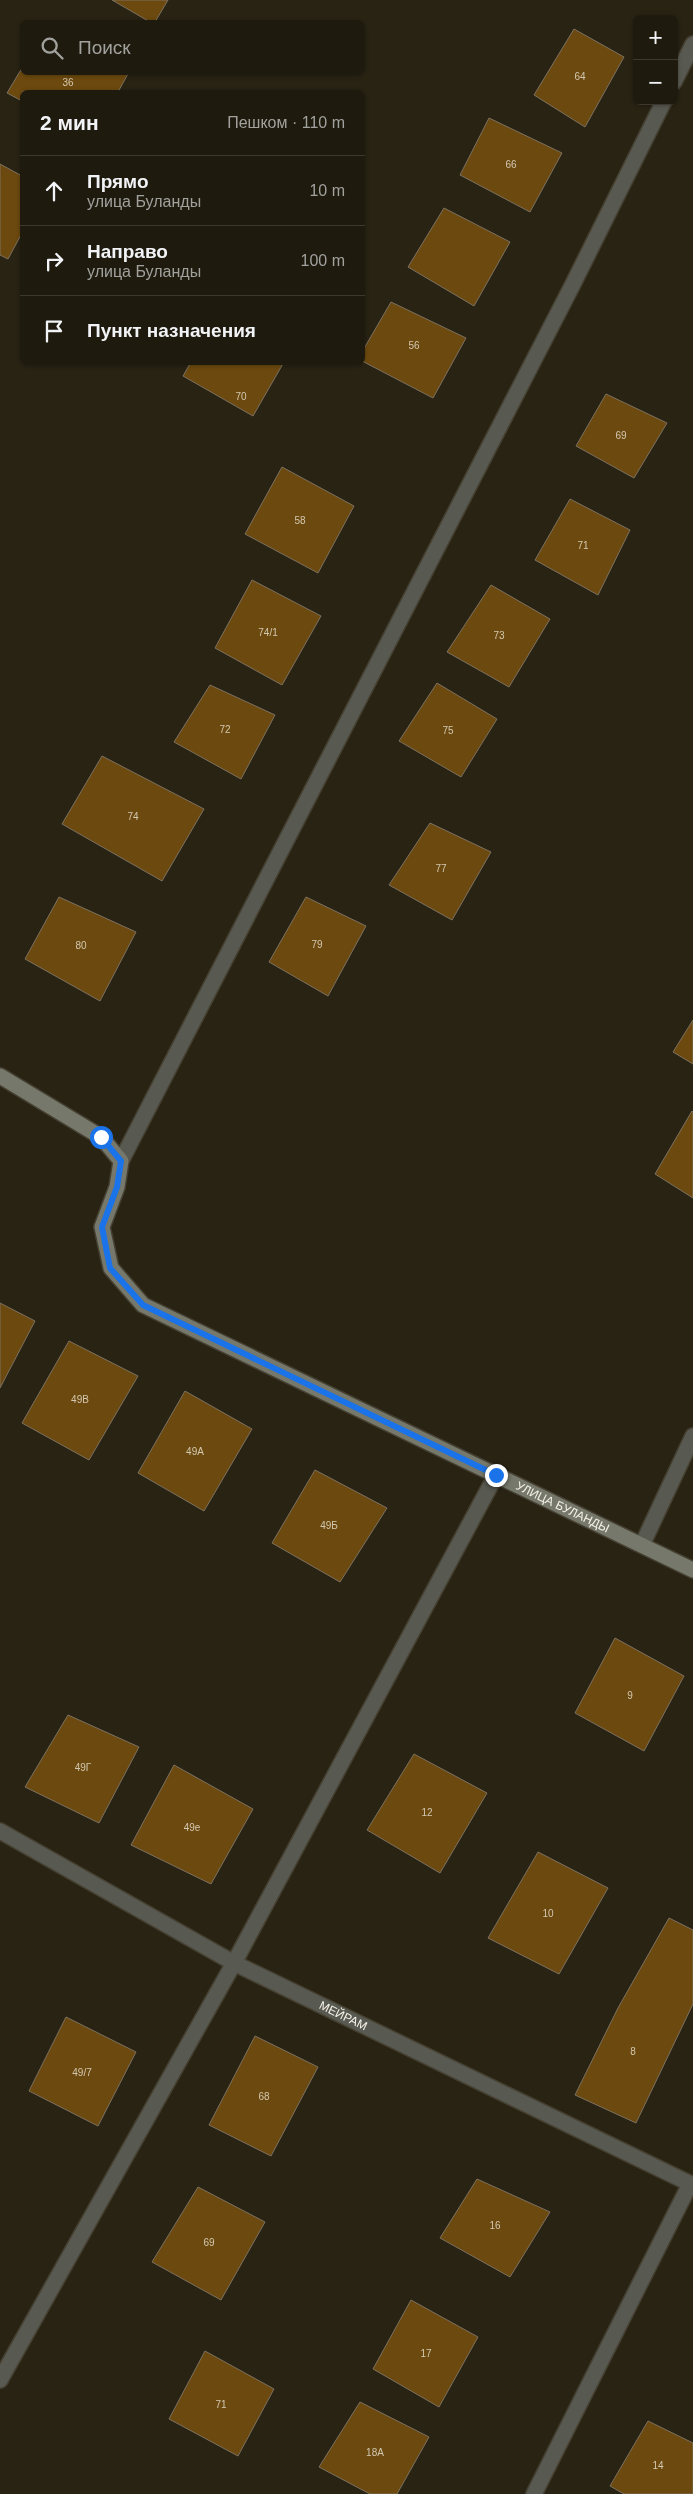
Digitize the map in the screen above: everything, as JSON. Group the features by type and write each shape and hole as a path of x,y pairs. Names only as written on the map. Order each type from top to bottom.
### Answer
{"street":[{"path":"678,74 693,44"},
{"path":"0,1076 101,1137 121,1161 573,284 662,105"},
{"name":"УЛИЦА БУЛАНДЫ","path":"121,1161 117,1187 102,1227 110,1268 143,1305 693,1570"},
{"path":"642,1545 693,1436"},
{"path":"0,2380 234,1963 496,1475"},
{"name":"МЕЙРАМ","path":"0,1831 234,1963 691,2185"},
{"path":"534,2494 691,2185"}],"building":[{"path":"112,0 168,0 156,20 147,20"},
{"path":"574,29 624,57 585,127 534,95"},
{"path":"20,71 20,75 127,75 119,90 20,90 20,100 7,93"},
{"path":"489,118 562,153 530,212 460,175"},
{"path":"0,164 20,175 20,237 8,259 0,255"},
{"path":"444,208 510,242 474,306 408,267"},
{"path":"391,302 466,338 433,398 365,363 365,347"},
{"path":"189,365 282,365 253,416 183,376"},
{"path":"606,394 667,423 634,478 576,446"},
{"path":"282,467 354,506 318,573 245,534"},
{"path":"570,499 630,530 598,595 535,560"},
{"path":"252,580 321,616 282,685 215,648"},
{"path":"491,585 550,619 509,687 447,652"},
{"path":"437,683 497,719 461,777 399,741"},
{"path":"210,685 275,715 241,779 174,742"},
{"path":"102,756 204,809 162,881 62,824"},
{"path":"430,823 491,852 452,920 389,885"},
{"path":"59,897 136,932 100,1001 25,959"},
{"path":"306,897 366,926 328,996 269,962"},
{"path":"693,1020 693,1064 673,1052"},
{"path":"693,1112 693,1198 655,1174"},
{"path":"0,1303 35,1321 0,1388"},
{"path":"69,1341 138,1376 89,1460 22,1423"},
{"path":"185,1391 252,1429 204,1511 138,1473"},
{"path":"315,1470 387,1508 340,1582 272,1543"},
{"path":"615,1638 684,1676 644,1751 575,1713"},
{"path":"68,1715 139,1747 99,1823 25,1787"},
{"path":"414,1754 487,1793 440,1873 367,1830"},
{"path":"174,1765 253,1809 211,1884 131,1845"},
{"path":"538,1852 608,1888 559,1974 488,1938"},
{"path":"669,1918 693,1930 693,2004 636,2123 575,2095 618,2008"},
{"path":"66,2017 136,2052 98,2126 29,2091"},
{"path":"255,2036 318,2067 271,2156 209,2125"},
{"path":"477,2179 550,2212 510,2277 440,2238"},
{"path":"198,2187 265,2222 221,2300 152,2262"},
{"path":"411,2300 478,2337 439,2407 373,2369"},
{"path":"205,2351 274,2389 238,2456 169,2419"},
{"path":"360,2402 429,2437 397,2494 370,2494 319,2467"},
{"path":"648,2421 693,2443 693,2494 624,2494 610,2486"}],"route":[{"path":"101,1137 121,1161 117,1187 102,1227 110,1268 143,1305 496,1475"}]}
